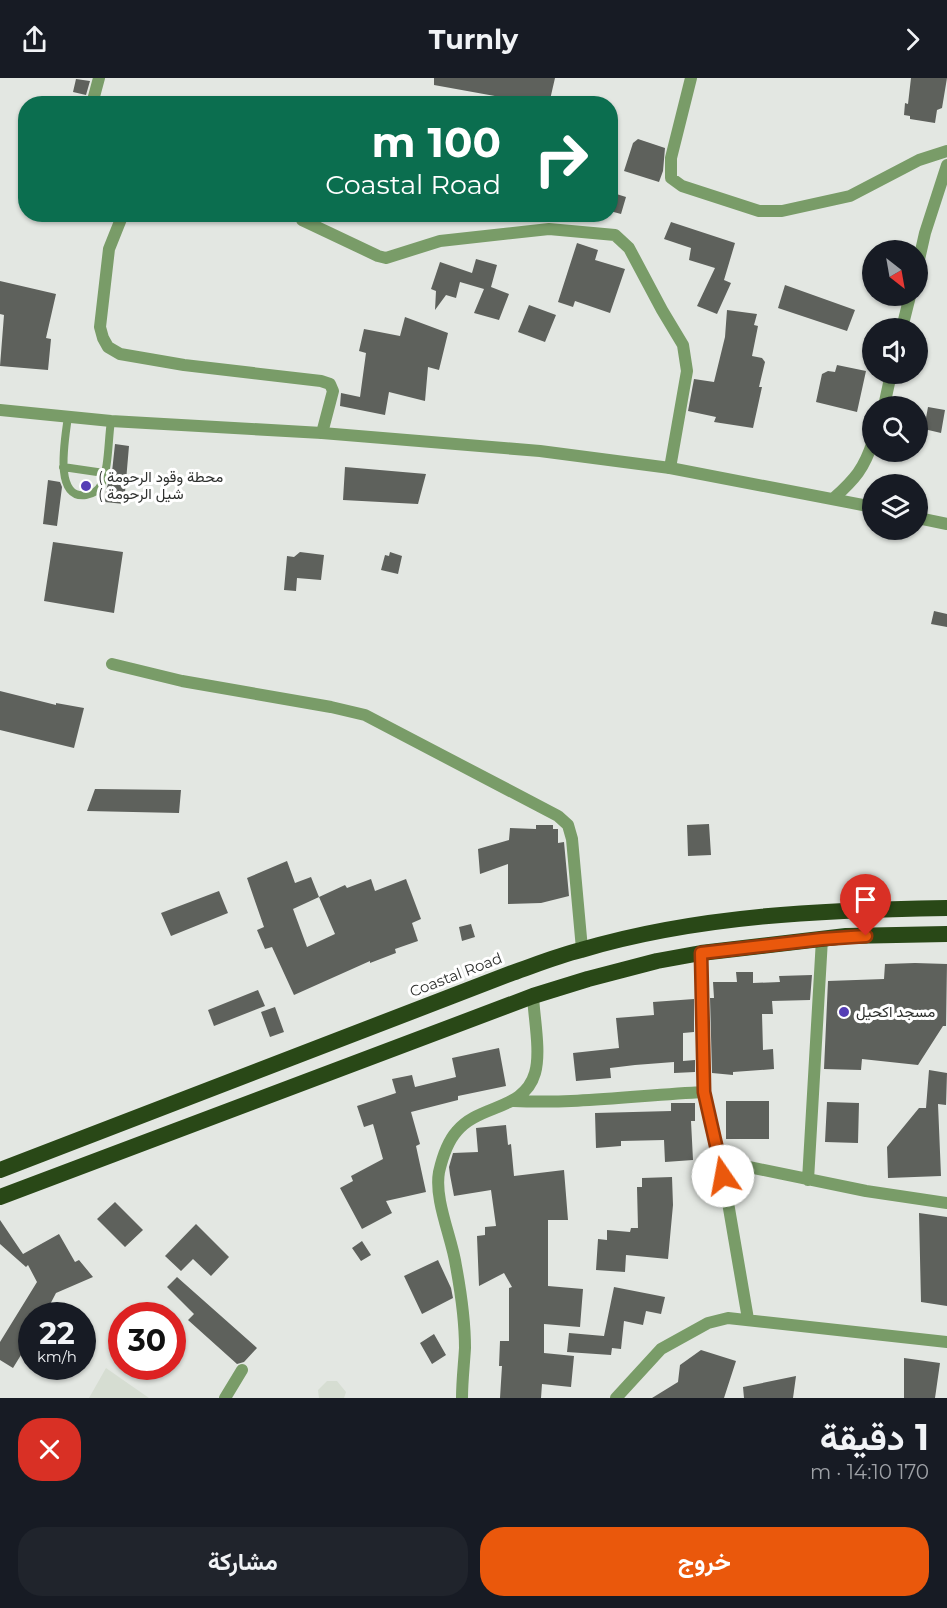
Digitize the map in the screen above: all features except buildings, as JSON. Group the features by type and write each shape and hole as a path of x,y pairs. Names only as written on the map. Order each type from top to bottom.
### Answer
{"highway":[{"name":"Coastal Road","path":"0,1170 489,981 582,949 660,931 736,919 846,909 947,908"},
{"path":"0,1197 532,996 634,967 701,953 846,936 947,934"}],"street":[{"path":"94,96 99,78"},
{"path":"691,78 671,158 671,178 682,186 759,211 800,208 850,196 888,174 947,151"},
{"path":"923,240 947,165"},
{"path":"120,222 109,249 100,327 108,347 120,354 184,365 321,381 330,384 333,391 322,433"},
{"path":"306,222 386,258 440,241 549,229 615,235 629,248 683,345 687,371 670,468"},
{"path":"0,410 111,421 322,433 540,451 670,468 862,504"},
{"path":"834,498 856,478 866,462"},
{"path":"928,520 947,524"},
{"path":"112,664 182,681 365,715 558,816 568,825 572,839 582,949"},
{"path":"808,1180 822,939"},
{"path":"701,953 704,1092 720,1161 748,1319"},
{"path":"462,1398 464,1319 456,1263 440,1196 438,1174 444,1153 457,1131 475,1117 514,1101 526,1092 535,1074 532,996"},
{"path":"514,1101 553,1103 704,1092"},
{"path":"720,1161 808,1180 947,1203"},
{"path":"616,1398 661,1349 708,1323 728,1318 947,1342"},
{"path":"225,1398 242,1370"}],"lane":[{"path":"68,416 63,467 67,487 72,493 82,495 97,491 104,473 111,421"},
{"path":"63,467 104,473"}],"shaded area":[{"path":"106,1368 108,1380 123,1380 149,1398 89,1398"},
{"path":"327,1381 337,1381 346,1392 344,1398 319,1398 318,1390"}],"place":[{"name":"( محطة وقود الرحومة ( شيل الرحومة","path":"86,486"},
{"name":"مسجد اكحيل","path":"844,1012"}],"route":[{"path":"723,1176 704,1092 701,953 846,936 866,936"}]}
